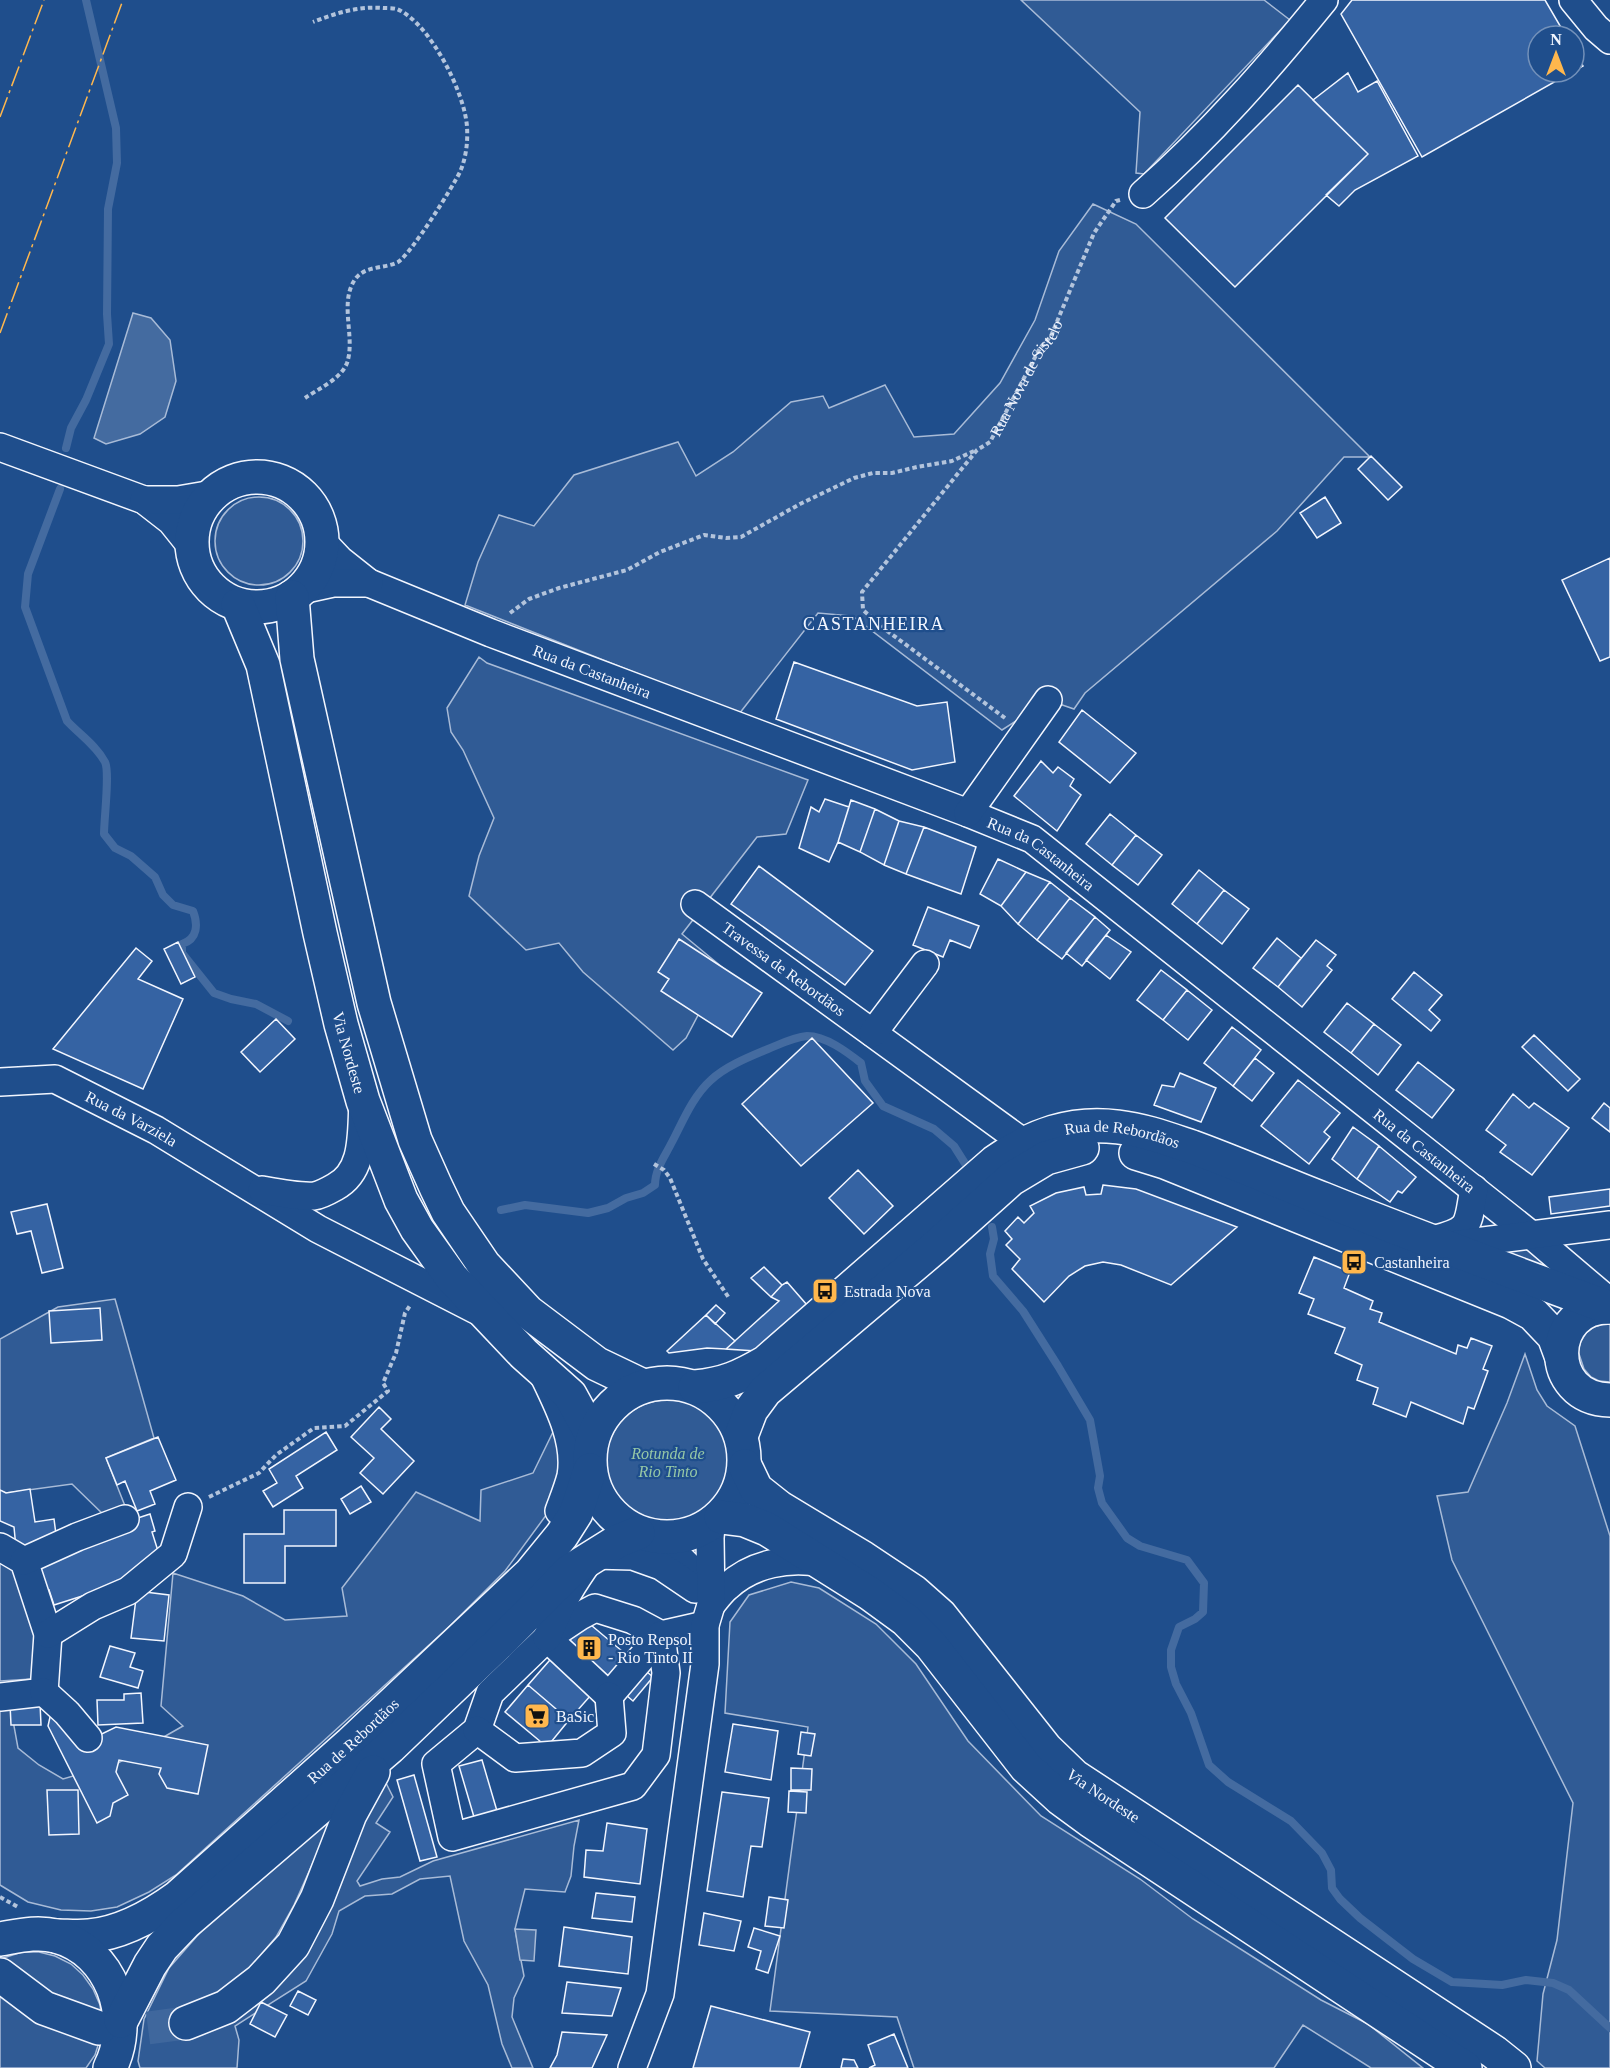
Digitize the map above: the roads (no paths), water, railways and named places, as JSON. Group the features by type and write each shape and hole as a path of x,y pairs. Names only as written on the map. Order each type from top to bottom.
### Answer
{"main road":[{"path":"249,477 271,478 291,486 308,501 318,520 322,541 320,559 313,576 297,594 275,605 256,607 238,604 220,596 205,583 195,566 191,546 193,527 200,509 213,494 228,484 249,477"},
{"path":"297,594 297,660 374,1003 415,1140 448,1212 484,1265 528,1312 597,1364 643,1386"},
{"name":"Via Nordeste","path":"238,604 263,665 341,1024 363,1101 401,1200 417,1230 452,1278 540,1368 570,1395 590,1453"},
{"name":"Rua de Rebordãos","path":"695,1387 735,1379 766,1362 801,1334 995,1162 1024,1143 1052,1132 1081,1126 1118,1127 1157,1135 1436,1244 1609,1306"},
{"name":"Rua de Rebordãos","path":"743,1451 751,1410 765,1391 934,1248 1011,1179 1046,1158 1077,1148 1138,1153 1165,1162 1510,1302 1533,1314 1554,1336 1569,1381 1604,1406"},
{"path":"1561,1355 1564,1337 1574,1322 1588,1311 1609,1306"},
{"path":"672,1383 695,1387 726,1409 743,1451 738,1494 716,1521 687,1536 649,1536 610,1513 600,1498 590,1453 597,1425 616,1401 643,1386 672,1383"},
{"name":"Via Nordeste","path":"743,1451 756,1489 780,1508 914,1592 940,1615 1046,1749 1074,1776 1494,2052 1514,2068"},
{"name":"Rua de Rebordãos","path":"21,1933 90,1936 110,1932 136,1923 178,1897 351,1743 531,1573 562,1536 576,1513 590,1453"},
{"name":"Via Nordeste","path":"716,1521 745,1520 767,1529 906,1620 931,1646 1026,1767 1061,1799 1465,2068"},
{"name":"Rua de Rebordãos","path":"110,2025 162,1947 185,1923 390,1747 570,1571 618,1541 649,1536"},
{"name":"Rua de Rebordãos","path":"186,2023 226,2007 261,1980 293,1945 317,1899 350,1814 366,1782 390,1747"},
{"path":"21,1933 68,1941 86,1952 107,1973 116,1995 110,2025"},
{"path":"0,1976 44,2008 110,2025 120,2040 115,2064"}],"street":[{"path":"1143,194 1180,162 1258,80 1324,0"},
{"path":"1573,0 1596,28 1610,40"},
{"path":"0,447 144,500 171,521 191,546"},
{"path":"144,500 178,500 213,494"},
{"name":"Rua da Castanheira","path":"322,541 340,560 369,583 491,633 1032,839 1530,1234 1609,1306"},
{"name":"Rua da Castanheira","path":"297,594 333,584 369,583"},
{"path":"968,813 1048,699"},
{"name":"Travessa de Rebordãos","path":"695,904 1024,1143"},
{"path":"873,1033 925,964"},
{"name":"Rua da Varziela","path":"0,1082 55,1079 156,1130 318,1229 488,1316"},
{"name":"Rua da Varziela","path":"252,1189 313,1196 325,1193 345,1182 355,1168 360,1149 363,1101"},
{"path":"1436,1244 1464,1228 1468,1221 1474,1190"},
{"path":"1436,1244 1610,1225"},
{"path":"508,1593 557,1517 571,1474 571,1449 565,1425 540,1368"},
{"path":"48,1634 93,1606 128,1591 173,1554 188,1507"},
{"path":"24,1561 125,1518"},
{"path":"632,2068 660,1994 705,1664 704,1606 710,1538 716,1521"},
{"path":"649,1536 691,1569 704,1606"},
{"path":"0,1547 24,1561 48,1634 44,1692"},
{"path":"547,1638 554,1617 586,1559 633,1556 661,1566 704,1606"},
{"path":"609,1696 661,1635 704,1606 728,1586 756,1569 785,1561 804,1560 822,1563"},
{"path":"595,1608 633,1620 661,1635 666,1673 656,1755 633,1786 452,1837 435,1764 477,1730 490,1693 547,1638 595,1608"},
{"path":"477,1730 515,1758 582,1753 612,1733 609,1696 547,1638"},
{"path":"0,1697 44,1692 67,1713 88,1738"}],"waterway":[{"path":"66,448 71,428 86,400 109,344 108,209 117,163 116,128 86,0"},
{"path":"60,489 28,574 25,607 67,721 92,745 105,762 107,785 104,834 115,848 131,856 155,877 163,895 173,905 193,911 196,921 194,935 182,944 182,953 214,993 256,1004 288,1021"},
{"path":"501,1210 525,1205 588,1213 608,1208 626,1198 643,1193 655,1185 659,1168 684,1117 699,1093 711,1080 724,1070 746,1059 787,1041 807,1036 829,1042 861,1063 865,1081 883,1106 934,1129 954,1146 966,1165"},
{"path":"992,1227 994,1239 990,1254 993,1276 1023,1311 1090,1420 1100,1476 1098,1488 1102,1503 1127,1538 1140,1546 1187,1560 1204,1583 1203,1612 1179,1627 1171,1650 1171,1667 1176,1684 1191,1713 1209,1765 1228,1782 1291,1821 1322,1853 1331,1870 1332,1888 1340,1899 1360,1918 1413,1959 1452,1982 1502,1985 1526,1980 1553,1983 1569,1990 1610,2028"}],"tunnel":[{"path":"99,2028 148,2028 186,2023"}],"place":[{"name":"Castanheira","path":"1354,1262"},
{"name":"Estrada Nova","path":"825,1291"},
{"name":"Posto Repsol - Rio Tinto II","path":"589,1648"},
{"name":"BaSic","path":"537,1716"}],"district":[{"name":"CASTANHEIRA","path":"874,624"}],"park label":[{"name":"Rotunda de Rio Tinto","path":"668,1462"}]}
